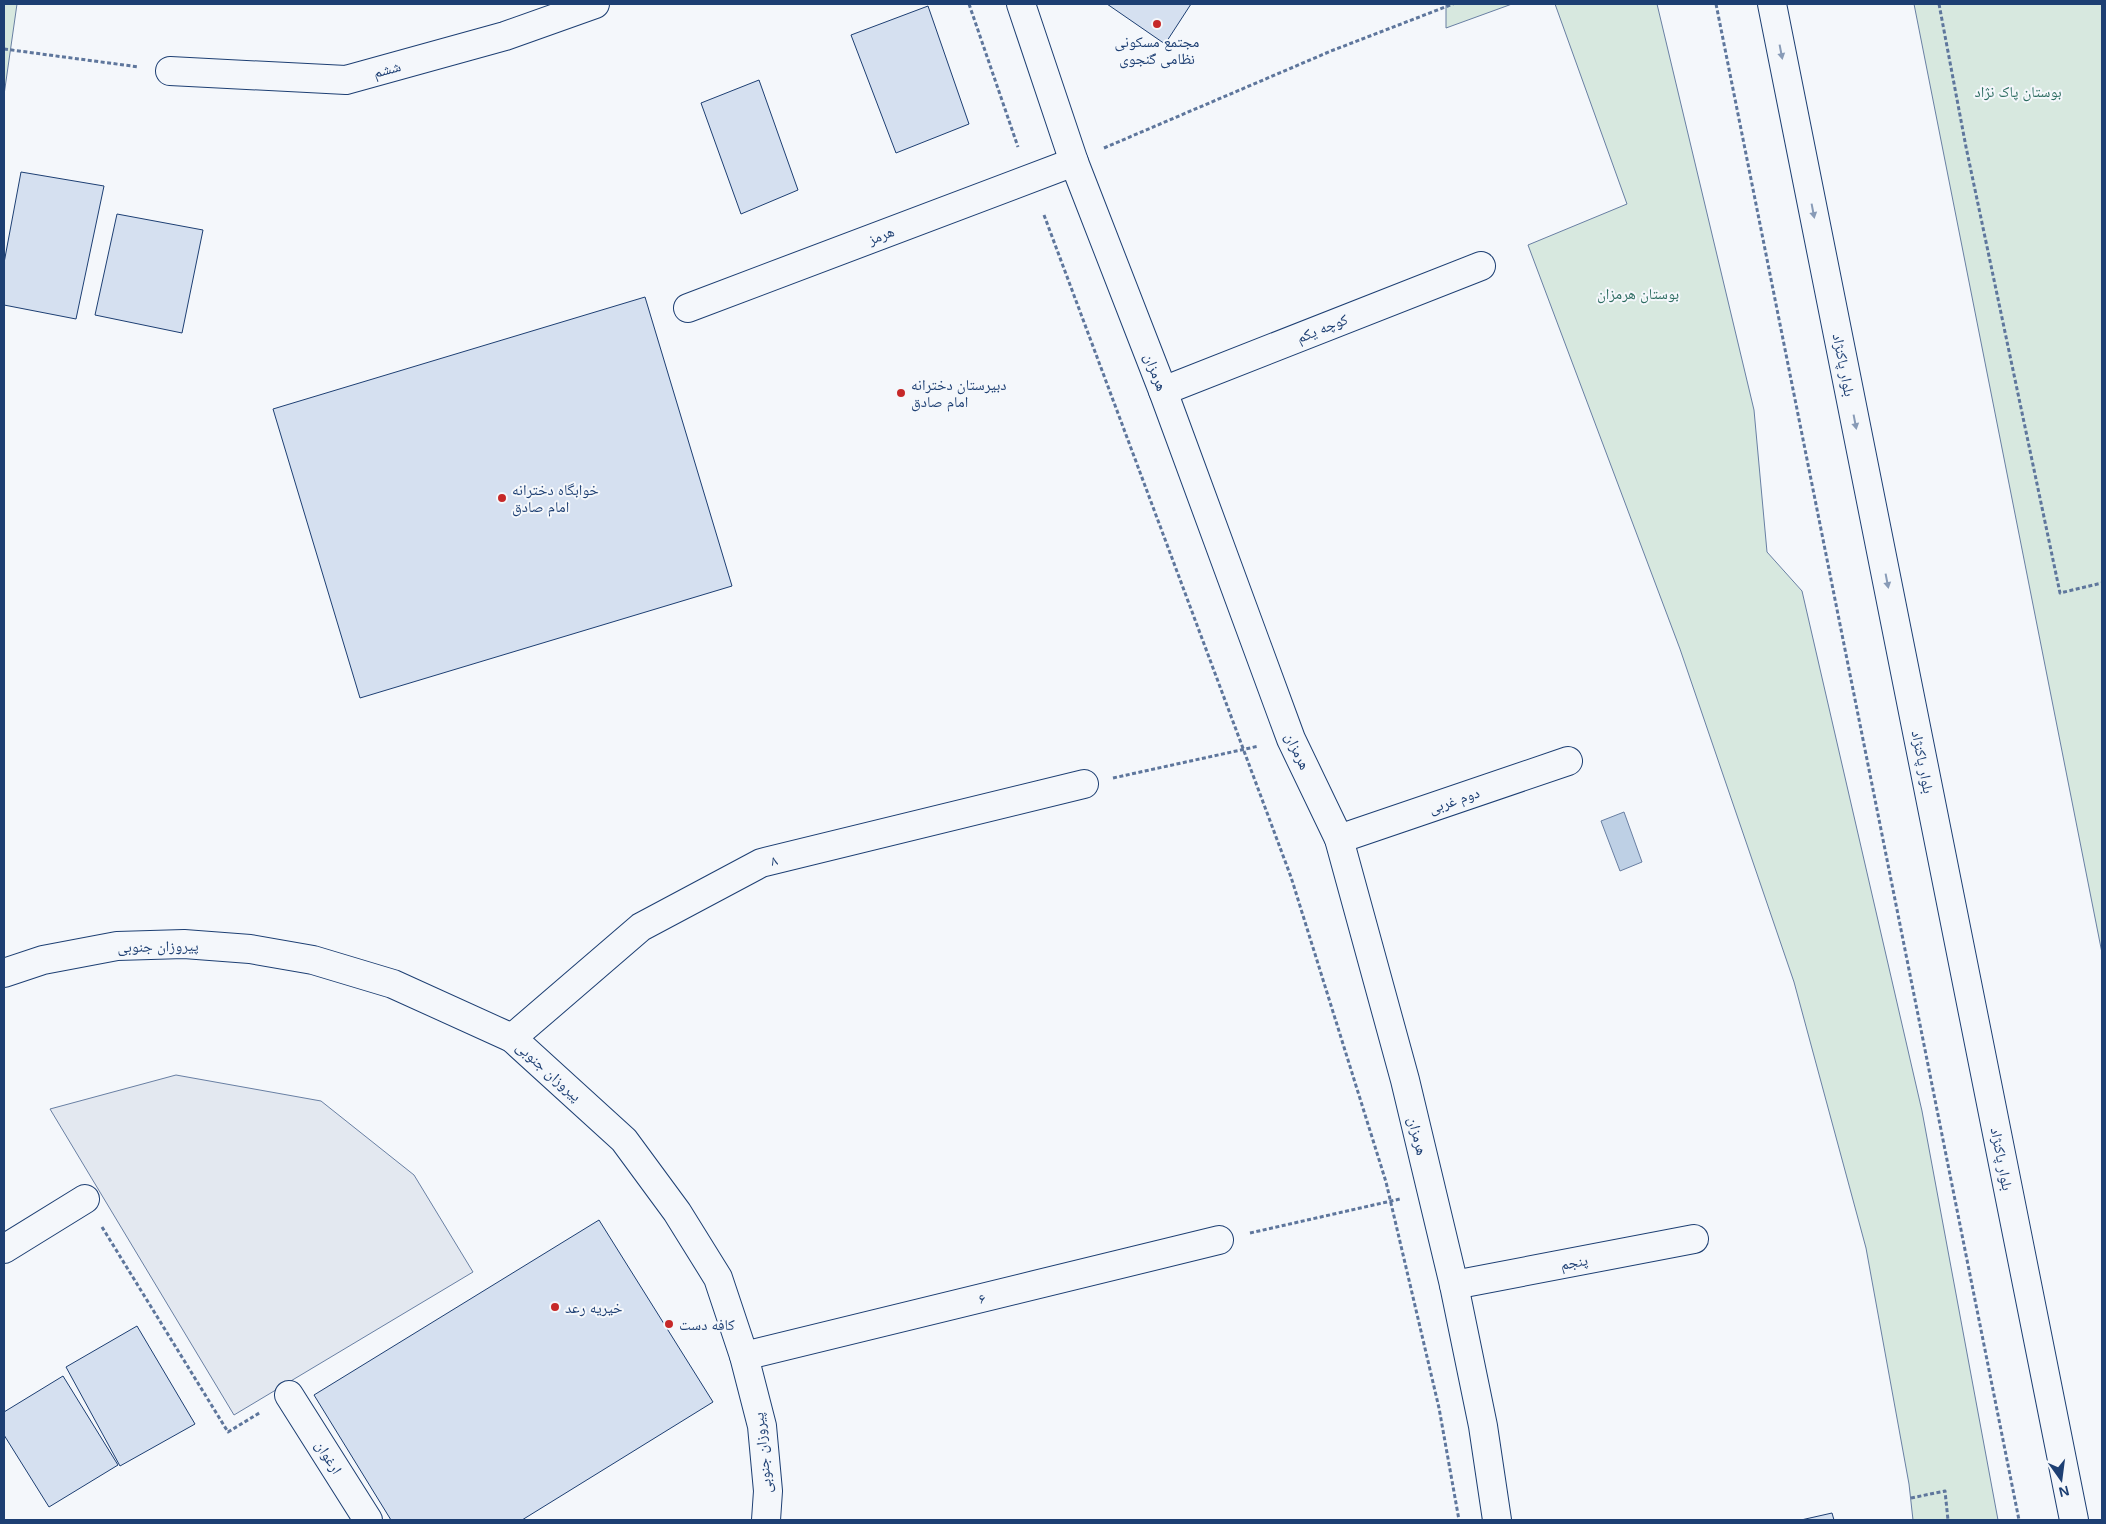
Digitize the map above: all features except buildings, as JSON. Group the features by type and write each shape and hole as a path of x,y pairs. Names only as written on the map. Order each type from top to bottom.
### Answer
{"street":[{"name":"ششم","path":"170,71 346,80 505,36 595,4"},
{"name":"هرمزان","path":"1021,4 1074,162 1163,391 1291,739 1340,838 1404,1080 1454,1285 1483,1426 1497,1520"},
{"name":"بلوار پاکنژاد","path":"1772,4 2074,1520"},
{"name":"هرمز","path":"688,308 1074,162"},
{"name":"کوچه یکم","path":"1163,391 1482,266"},
{"name":"دوم غربی","path":"1340,838 1568,761"},
{"name":"۸","path":"512,1038 641,926 761,863 1084,784"},
{"name":"پیروزان جنوبی","path":"4,973 43,960 117,946 184,944 250,949 313,960 393,984 512,1038 624,1140 677,1212 718,1278 744,1356 762,1426 768,1491 766,1520"},
{"path":"4,1249 85,1199"},
{"name":"پنجم","path":"1454,1285 1694,1239"},
{"name":"۶","path":"744,1356 1219,1240"},
{"name":"ارغوان","path":"289,1395 368,1520"}],"path":[{"path":"969,4 1018,147"},
{"path":"1074,162 1330,51 1454,4"},
{"path":"1716,4 2018,1520"},
{"path":"1939,4 1966,147 2060,593 2102,584"},
{"path":"4,49 170,71"},
{"path":"1044,214 1291,877 1386,1182 1439,1408 1459,1520"},
{"path":"1084,784 1291,739"},
{"path":"1219,1240 1432,1192"},
{"path":"85,1199 228,1432 289,1395"},
{"path":"1911,1498 1945,1491 1948,1520"}],"green space":[{"path":"4,4 17,4 4,95"},
{"path":"1446,4 1512,4 1446,28"},
{"name":"بوستان هرمزان","path":"1555,4 1657,4 1754,410 1767,552 1802,591 1922,1111 1998,1520 1913,1520 1909,1484 1866,1248 1794,982 1680,649 1528,245 1627,204"},
{"name":"بوستان پاک نژاد","path":"1914,4 2102,4 2102,953"}],"shaded area":[{"path":"176,1075 321,1101 414,1175 473,1272 234,1415 50,1109"}],"water":[{"path":"1624,812 1642,862 1620,871 1601,821"}],"place":[{"name":"مجتمع مسکونی نظامی گنجوی","path":"1157,24"},
{"name":"دبیرستان دخترانه امام صادق","path":"901,393"},
{"name":"خوابگاه دخترانه امام صادق","path":"502,498"},
{"name":"خیریه رعد","path":"555,1307"},
{"name":"کافه دست","path":"669,1324"}]}
